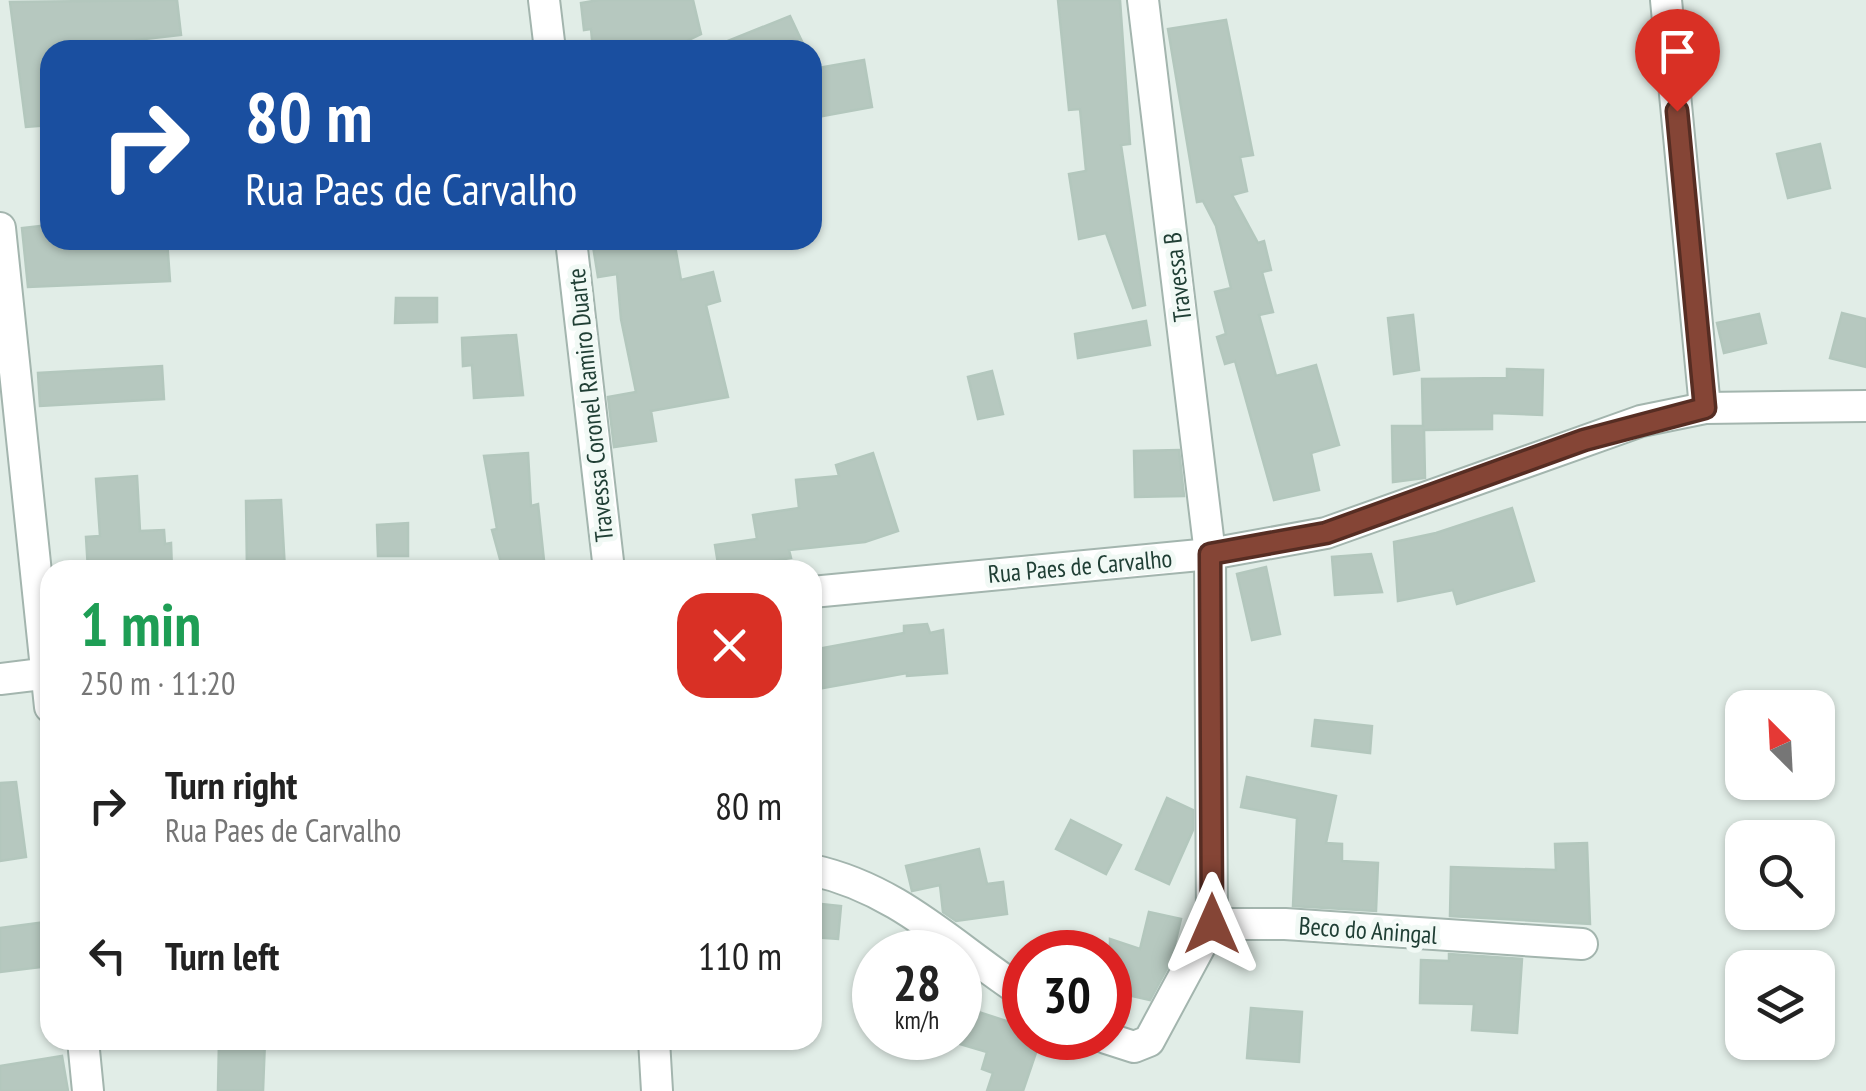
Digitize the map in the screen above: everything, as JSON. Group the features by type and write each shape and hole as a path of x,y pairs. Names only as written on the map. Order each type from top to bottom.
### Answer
{"street":[{"path":"544,0 549,40"},
{"name":"Travessa B","path":"1143,0 1210,554 1212,924"},
{"path":"1666,0 1705,408"},
{"path":"0,228 40,599"},
{"name":"Travessa Coronel Ramiro Duarte","path":"572,250 608,560"},
{"name":"Rua Paes de Carvalho","path":"822,591 1210,554 1326,533 1641,421 1705,408 1866,406"},
{"path":"0,679 40,674"},
{"path":"822,872 862,882 894,899 1002,977"},
{"path":"1132,1046 1149,1041 1212,924"},
{"name":"Beco do Aningal","path":"1212,924 1285,924 1582,944"},
{"path":"84,1050 88,1091"},
{"path":"655,1050 657,1091"}],"building":[{"path":"177,0 181,35 136,40 40,40 40,126 26,127 10,2"},
{"path":"693,0 701,34 689,40 592,40 591,29 584,30 581,3"},
{"path":"1058,0 1120,0 1130,144 1121,145 1145,305 1133,308 1106,233 1079,239 1069,174 1086,171 1080,109 1069,110"},
{"path":"790,16 801,40 730,40"},
{"path":"1226,20 1253,155 1240,157 1247,191 1232,195 1258,243 1264,241 1271,270 1262,272 1273,312 1259,315 1276,376 1316,365 1339,445 1311,453 1319,490 1274,500 1235,361 1225,364 1217,337 1226,334 1215,292 1231,288 1216,226 1203,201 1197,202 1168,29"},
{"path":"864,60 872,107 822,116 822,67"},
{"path":"1820,144 1830,188 1788,198 1777,154"},
{"path":"40,226 40,250 168,250 170,281 28,287 22,228"},
{"path":"594,250 676,250 681,280 713,272 720,301 706,305 728,397 651,411 656,441 614,447 608,397 636,392 621,319 617,274 598,277"},
{"path":"396,298 437,298 437,322 395,323"},
{"path":"1842,313 1866,319 1866,367 1830,358"},
{"path":"1759,314 1766,343 1724,353 1717,323"},
{"path":"1413,315 1419,370 1394,374 1388,318"},
{"path":"1146,321 1150,345 1078,358 1075,334"},
{"path":"516,335 523,395 474,398 472,365 463,366 462,338"},
{"path":"162,366 164,399 40,406 38,373"},
{"path":"1507,369 1543,370 1542,415 1492,413 1492,429 1424,430 1425,478 1393,482 1392,426 1423,426 1422,379 1507,378"},
{"path":"992,371 1003,414 978,419 968,377"},
{"path":"1179,450 1184,496 1135,497 1134,451"},
{"path":"528,453 531,506 538,504 544,560 500,560 492,530 497,529 484,456"},
{"path":"873,453 898,531 865,542 789,550 791,558 779,560 717,560 715,545 757,539 753,515 799,508 796,480 839,476 836,465"},
{"path":"137,476 140,531 164,530 165,544 171,543 172,560 87,560 86,537 100,536 96,479"},
{"path":"281,500 284,560 247,560 246,501"},
{"path":"1512,508 1534,581 1457,604 1453,590 1398,601 1394,542"},
{"path":"408,523 408,556 378,556 377,525"},
{"path":"1371,554 1382,592 1335,595 1332,557"},
{"path":"1266,567 1280,634 1252,640 1237,574"},
{"path":"927,624 930,633 943,630 947,673 907,673 822,688 822,648 904,633 904,626"},
{"path":"1315,720 1372,726 1370,753 1312,746"},
{"path":"1247,777 1336,796 1326,843 1342,844 1342,861 1378,863 1376,911 1293,906 1297,818 1241,807"},
{"path":"16,782 26,857 0,861 0,783"},
{"path":"1167,798 1193,810 1193,830 1169,884 1136,869"},
{"path":"1071,820 1121,845 1106,874 1056,849"},
{"path":"1587,843 1590,924 1450,916 1451,867 1556,870 1555,844"},
{"path":"979,849 987,884 1003,882 1007,914 956,921 943,912 940,885 912,891 906,866"},
{"path":"822,904 841,906 838,939 822,938"},
{"path":"1149,912 1181,919 1171,961 1150,1000 1132,996 1132,946 1140,949"},
{"path":"40,923 40,967 0,972 0,928"},
{"path":"1449,954 1522,959 1517,1033 1472,1030 1474,1004 1420,1003 1421,960 1449,961"},
{"path":"1251,1008 1302,1012 1299,1062 1247,1058"},
{"path":"982,1013 1002,1020 1002,1060 1034,1060 1023,1091 987,1091 993,1073 982,1069 987,1052 982,1051"},
{"path":"219,1050 265,1050 263,1091 218,1090"},
{"path":"62,1056 68,1091 0,1091 0,1066"}],"route":[{"path":"1212,924 1210,554 1326,533 1556,449 1641,421 1705,408 1677,111"}]}
